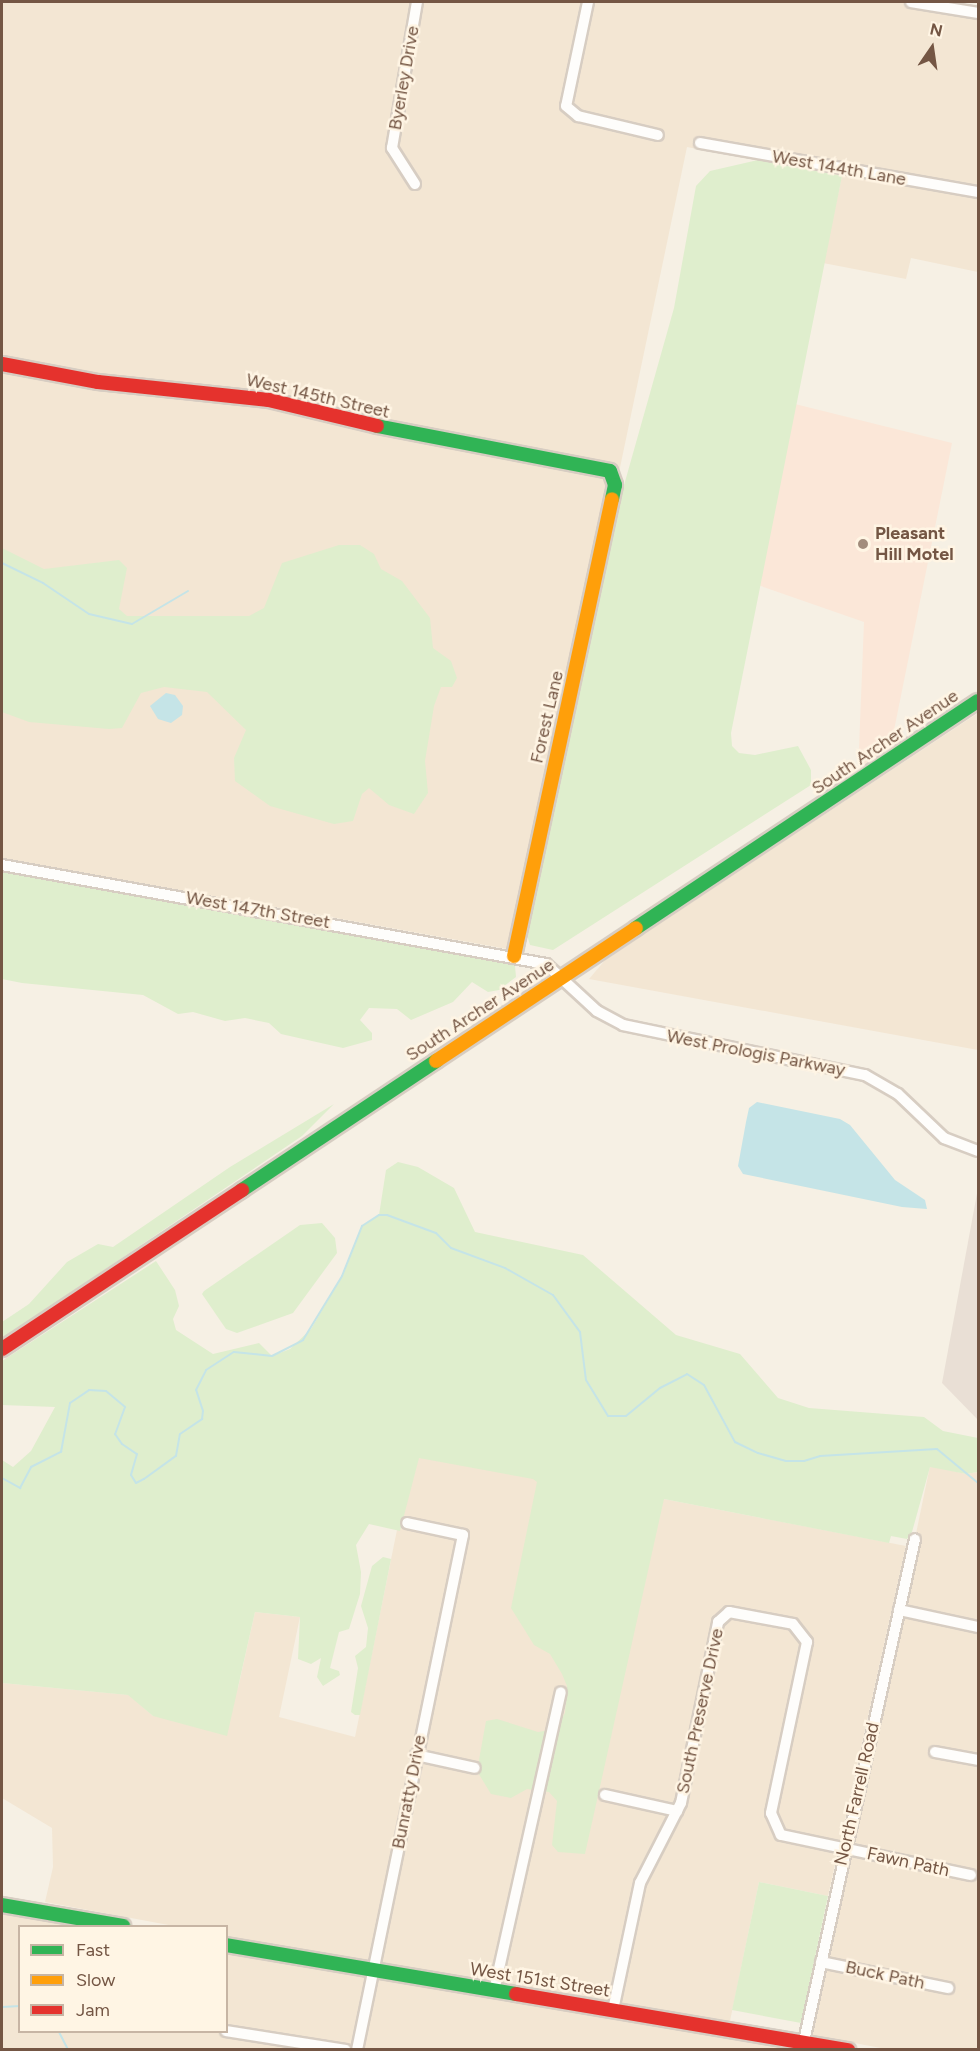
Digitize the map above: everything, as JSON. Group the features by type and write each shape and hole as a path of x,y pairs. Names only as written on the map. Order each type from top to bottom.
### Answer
{"street":[{"name":"Byerley Drive","path":"415,184 392,148 417,2"},
{"path":"588,2 566,106 578,116 658,135"},
{"path":"911,2 978,14"},
{"name":"West 144th Lane","path":"700,143 978,192"},
{"name":"West 145th Street","path":"2,364 98,382 270,400 420,438 610,471 615,485"},
{"name":"Forest Lane","path":"514,956 615,485"},
{"name":"South Archer Avenue","path":"2,1349 978,701"},
{"name":"West 147th Street","path":"2,865 514,956 546,964 562,977"},
{"name":"West Prologis Parkway","path":"562,977 597,1011 637,1030 865,1075 898,1094 944,1138 978,1151"},
{"name":"Bunratty Drive","path":"357,2049 463,1534 407,1523"},
{"name":"North Farrell Road","path":"803,2045 844,1848 915,1539"},
{"path":"899,1610 978,1628"},
{"name":"South Preserve Drive","path":"613,2010 640,1882 677,1811 718,1622 729,1612 793,1624 807,1642 771,1813 781,1835 844,1848"},
{"path":"494,1991 561,1692"},
{"path":"935,1752 978,1760"},
{"path":"416,1755 475,1768"},
{"path":"605,1795 677,1811"},
{"name":"Fawn Path","path":"844,1848 971,1875"},
{"path":"2,1905 117,1925"},
{"name":"West 151st Street","path":"228,1945 613,2010 803,2045 848,2049"},
{"name":"Buck Path","path":"821,1962 948,1988"},
{"path":"228,2031 346,2049"}],"shaded area":[{"path":"2,2 942,2 978,8 978,272 911,258 906,279 823,263 842,176 687,147 519,951 2,858"},
{"path":"795,404 952,443 889,755 858,774 864,622 758,585"},
{"path":"978,713 978,1050 589,979 606,959"},
{"path":"978,1188 978,1420 942,1383"},
{"path":"412,1456 664,1499 906,1546 828,1896 759,1882 730,2021 228,1937 228,1925 169,1925 45,1902 53,1867 52,1828 2,1798 2,1683 129,1695 153,1716 238,1688 255,1612 300,1617 279,1717 355,1737"},
{"path":"930,1466 966,1474 978,1472 978,2049 886,2049 812,2035"},
{"path":"2,1909 100,1925 18,1925 18,2033 228,2033 228,1947 794,2046 793,2050 2,2049"}],"green space":[{"path":"758,160 842,176 731,733 732,746 739,753 755,755 798,746 811,770 811,785 553,950 530,945 527,935 617,510 674,308 696,186 710,171"},
{"path":"339,545 360,545 374,554 381,569 402,581 430,618 433,648 451,661 457,678 452,687 441,687 434,706 425,761 428,793 414,814 389,805 369,788 362,794 353,821 334,824 270,806 235,781 234,758 246,730 207,692 164,687 141,693 122,728 109,729 29,722 2,712 2,548 44,569 119,560 127,568 119,609 127,616 249,616 264,608 282,563"},
{"path":"2,865 496,957 515,966 516,977 499,990 488,992 472,982 453,1002 411,1020 397,1009 369,1008 360,1020 372,1033 372,1040 343,1048 281,1034 269,1023 245,1018 225,1021 193,1012 178,1014 143,995 2,979"},
{"path":"334,1104 302,1136 2,1339 2,1322 29,1304 67,1262 98,1244 113,1247 230,1167"},
{"path":"398,1162 418,1167 454,1188 475,1232 583,1255 676,1335 740,1354 778,1398 809,1408 924,1417 943,1431 978,1438 978,1472 966,1474 930,1467 912,1532 907,1539 891,1536 889,1543 664,1499 585,1854 558,1852 552,1845 557,1801 549,1792 527,1789 511,1798 491,1794 477,1771 486,1721 497,1719 538,1732 556,1729 565,1713 567,1686 562,1674 550,1654 534,1645 511,1608 537,1482 533,1479 419,1458 400,1531 369,1524 356,1545 361,1572 360,1594 349,1629 339,1632 330,1668 339,1671 340,1675 323,1686 317,1677 321,1658 311,1664 298,1659 300,1617 255,1612 227,1736 153,1716 128,1695 2,1683 2,1460 13,1467 31,1451 55,1407 2,1405 2,1361 156,1261 175,1290 179,1306 173,1319 176,1330 213,1354 259,1343 272,1356 290,1349 311,1329 342,1276 362,1226 379,1215 386,1170"},
{"path":"322,1223 335,1238 337,1253 293,1313 237,1333 226,1329 202,1294 204,1291 300,1225"},
{"path":"383,1557 391,1559 360,1715 355,1715 351,1712 358,1668 355,1656 366,1647 368,1628 361,1606 372,1566"},
{"path":"759,1882 828,1896 801,2023 732,2010"}],"water":[{"path":"166,693 175,695 183,706 182,715 171,723 158,719 150,706"},
{"path":"757,1102 840,1119 850,1125 895,1180 925,1200 927,1209 902,1207 743,1174 738,1166 746,1122 749,1108"}],"waterway":[{"path":"2,563 43,583 89,614 132,624 188,591"},
{"path":"2,1478 20,1488 31,1467 61,1452 70,1403 89,1390 106,1391 125,1407 115,1434 122,1444 137,1454 131,1475 136,1483 144,1479 176,1456 180,1434 202,1419 203,1411 196,1390 206,1370 234,1352 272,1356 303,1340 342,1276 362,1226 379,1215 387,1215 436,1233 451,1248 505,1268 553,1295 580,1332 586,1380 608,1416 626,1416 660,1388 687,1374 704,1385 735,1442 758,1453 786,1461 804,1461 820,1456 937,1449 978,1483"},
{"path":"2,2007 18,2006"},
{"path":"60,2033 68,2050"}],"traffic: fast":[{"path":"377,426 610,471 615,485 612,499"},
{"path":"636,928 978,701"},
{"path":"242,1190 436,1061"},
{"path":"2,1905 117,1925"},
{"path":"228,1945 516,1994"}],"traffic: slow":[{"path":"514,956 612,499"},
{"path":"436,1061 636,928"}],"traffic: jam":[{"path":"2,364 98,382 269,400 377,426"},
{"path":"2,1349 242,1190"},
{"path":"516,1994 848,2050"}],"place":[{"name":"Pleasant Hill Motel","path":"863,544"}]}
